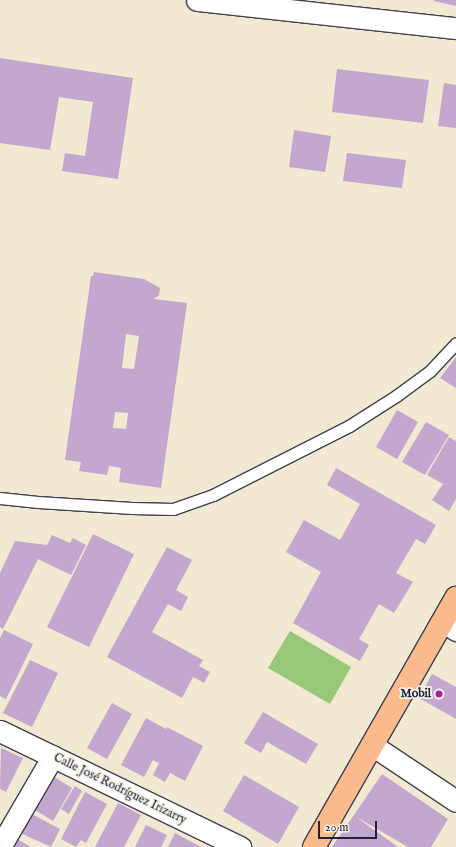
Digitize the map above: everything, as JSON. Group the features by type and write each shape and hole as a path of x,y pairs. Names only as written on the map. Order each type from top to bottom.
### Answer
{"main road":[{"path":"314,847 372,745 449,625 456,598"}],"street":[{"path":"197,0 294,5 456,28"},
{"name":"Calle José Rodríguez Irizarry","path":"0,731 240,847"},
{"path":"372,745 456,801"},
{"path":"0,847 54,756"}],"lane":[{"path":"0,498 132,508 173,509 213,495 356,421 396,396 430,371 456,343"}],"green space":[{"path":"290,631 351,667 330,704 268,668"}],"building":[{"path":"456,0 456,6 434,1"},
{"path":"0,58 133,78 118,179 62,171 65,153 85,156 93,102 59,97 50,150 0,143"},
{"path":"337,69 429,80 423,123 332,112"},
{"path":"444,83 456,85 456,128 438,126"},
{"path":"294,130 331,136 325,172 289,167"},
{"path":"347,153 406,160 402,188 343,181"},
{"path":"94,272 144,279 160,288 159,295 154,299 187,303 161,488 119,482 121,468 109,466 107,475 79,471 81,462 65,460 91,276 93,276","holes":["126,334 139,336 134,369 122,368","115,412 128,413 126,429 113,428"]},
{"path":"456,357 456,388 440,378"},
{"path":"397,410 418,422 397,459 376,447"},
{"path":"426,422 449,435 425,475 402,462"},
{"path":"449,437 456,441 456,499 449,511 432,500 443,484 427,475"},
{"path":"336,468 436,525 425,544 416,539 396,573 413,582 394,613 379,604 359,639 369,645 360,661 293,623 321,572 286,552 304,520 340,540 360,504 327,485"},
{"path":"93,534 134,554 89,647 47,627"},
{"path":"52,535 70,543 73,538 86,545 71,575 38,559 3,629 0,627 0,573 15,541 47,545"},
{"path":"167,547 192,560 176,590 188,597 181,611 168,604 152,632 203,660 199,666 210,672 204,683 193,677 182,698 107,657"},
{"path":"4,630 33,644 6,699 0,696 0,638"},
{"path":"30,660 58,673 32,727 3,713"},
{"path":"432,674 456,687 456,719 419,698"},
{"path":"112,703 132,714 107,759 87,748"},
{"path":"263,712 318,744 306,764 267,742 261,753 244,743"},
{"path":"146,718 203,746 185,781 170,773 165,782 153,775 159,763 153,760 144,777 121,765"},
{"path":"1,748 23,758 6,792 0,789"},
{"path":"382,774 448,819 431,847 408,847 356,817 398,847 332,847"},
{"path":"51,775 72,788 53,821 32,808"},
{"path":"244,775 299,807 278,844 223,811"},
{"path":"75,786 82,791 69,814 61,809"},
{"path":"85,792 107,804 86,843 81,840 76,847 61,839"},
{"path":"118,803 141,815 124,847 95,847"},
{"path":"26,811 60,829 51,847 16,831"},
{"path":"146,825 167,835 161,847 135,847"},
{"path":"175,833 201,847 168,847"},
{"path":"17,839 31,847 12,847"}],"place":[{"name":"Mobil","path":"439,694"}]}
